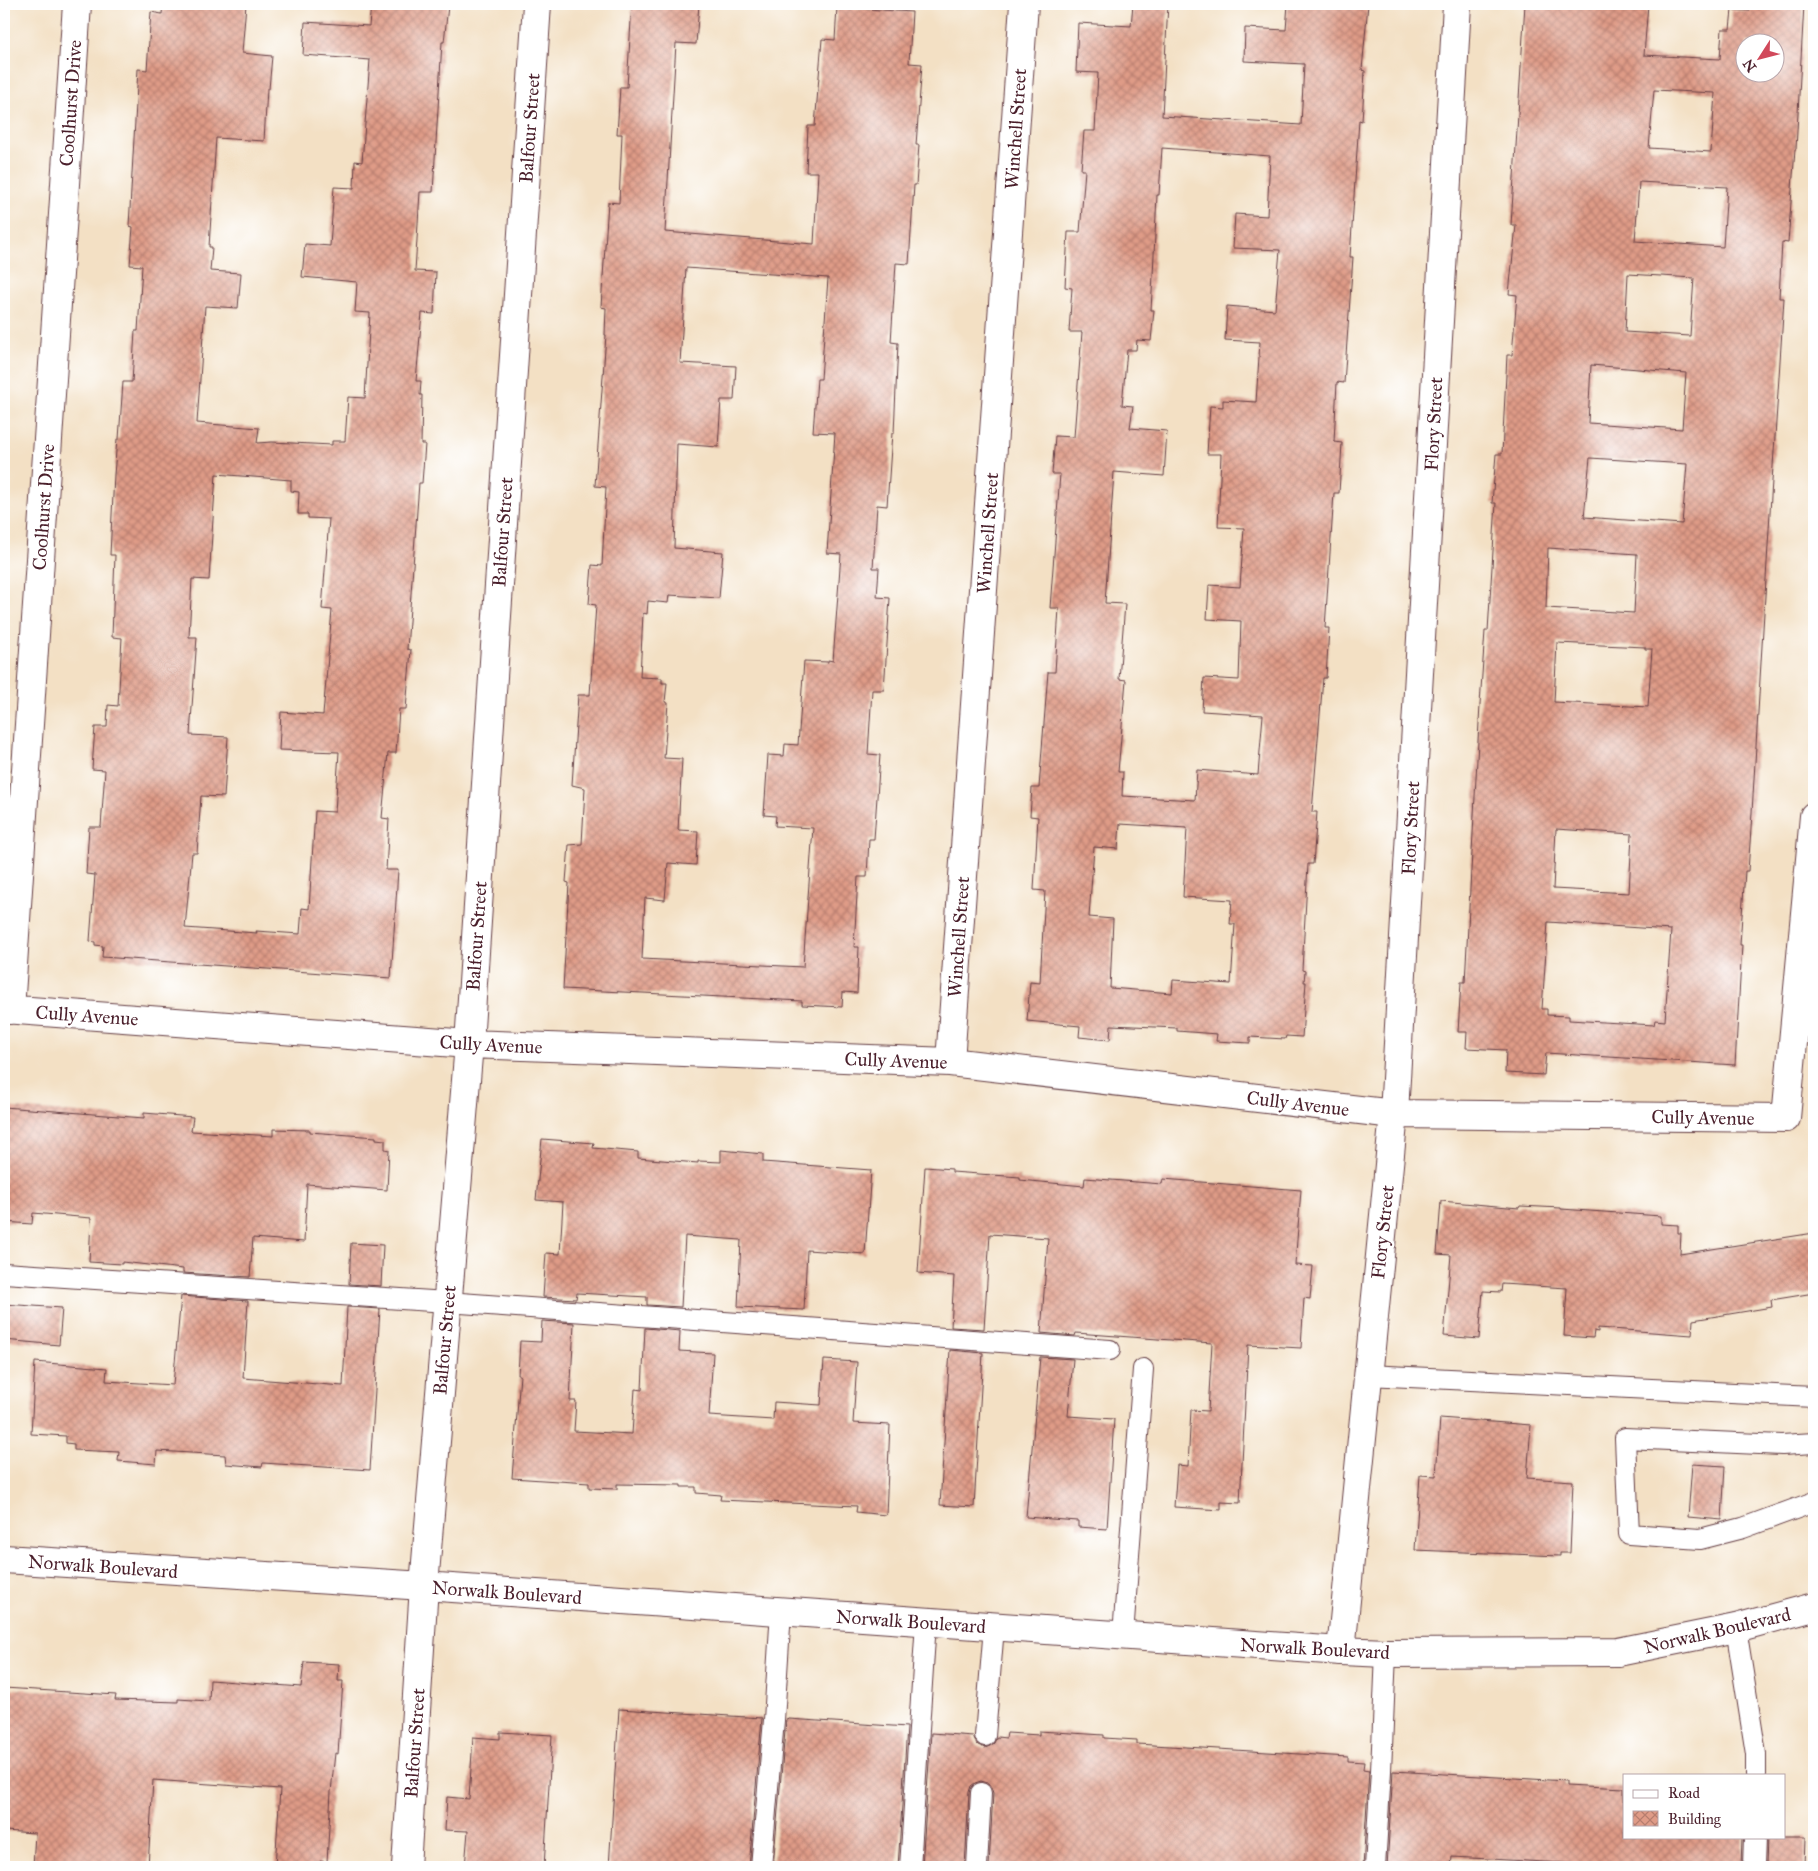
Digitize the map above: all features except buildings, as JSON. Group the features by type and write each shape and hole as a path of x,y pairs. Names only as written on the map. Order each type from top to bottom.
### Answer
{"street":[{"name":"Coolhurst Drive","path":"7,1009 77,4"},
{"name":"Balfour Street","path":"406,1867 424,1586 469,1044 537,4"},
{"name":"Winchell Street","path":"950,1062 1024,4"},
{"name":"Flory Street","path":"1341,1651 1394,1114 1457,4"},
{"name":"Cully Avenue","path":"7,1009 469,1044 950,1062 1394,1114 1786,1118 1814,816"},
{"name":"Norwalk Boulevard","path":"4,1559 424,1586 1386,1653 1618,1652 1736,1628 1814,1607"}],"lane":[{"path":"4,1273 447,1302 1110,1350"},
{"path":"1123,1635 1143,1369"},
{"path":"1368,1375 1814,1397"},
{"path":"1814,1443 1782,1445 1625,1438 1629,1534 1700,1539 1743,1528 1814,1502"},
{"path":"761,1867 774,1720 781,1611"},
{"path":"910,1867 926,1622"},
{"path":"985,1736 994,1627"},
{"path":"1736,1628 1756,1754 1756,1774"},
{"path":"1375,1867 1386,1653"},
{"path":"977,1867 981,1793"},
{"path":"1754,1867 1755,1838"}]}
